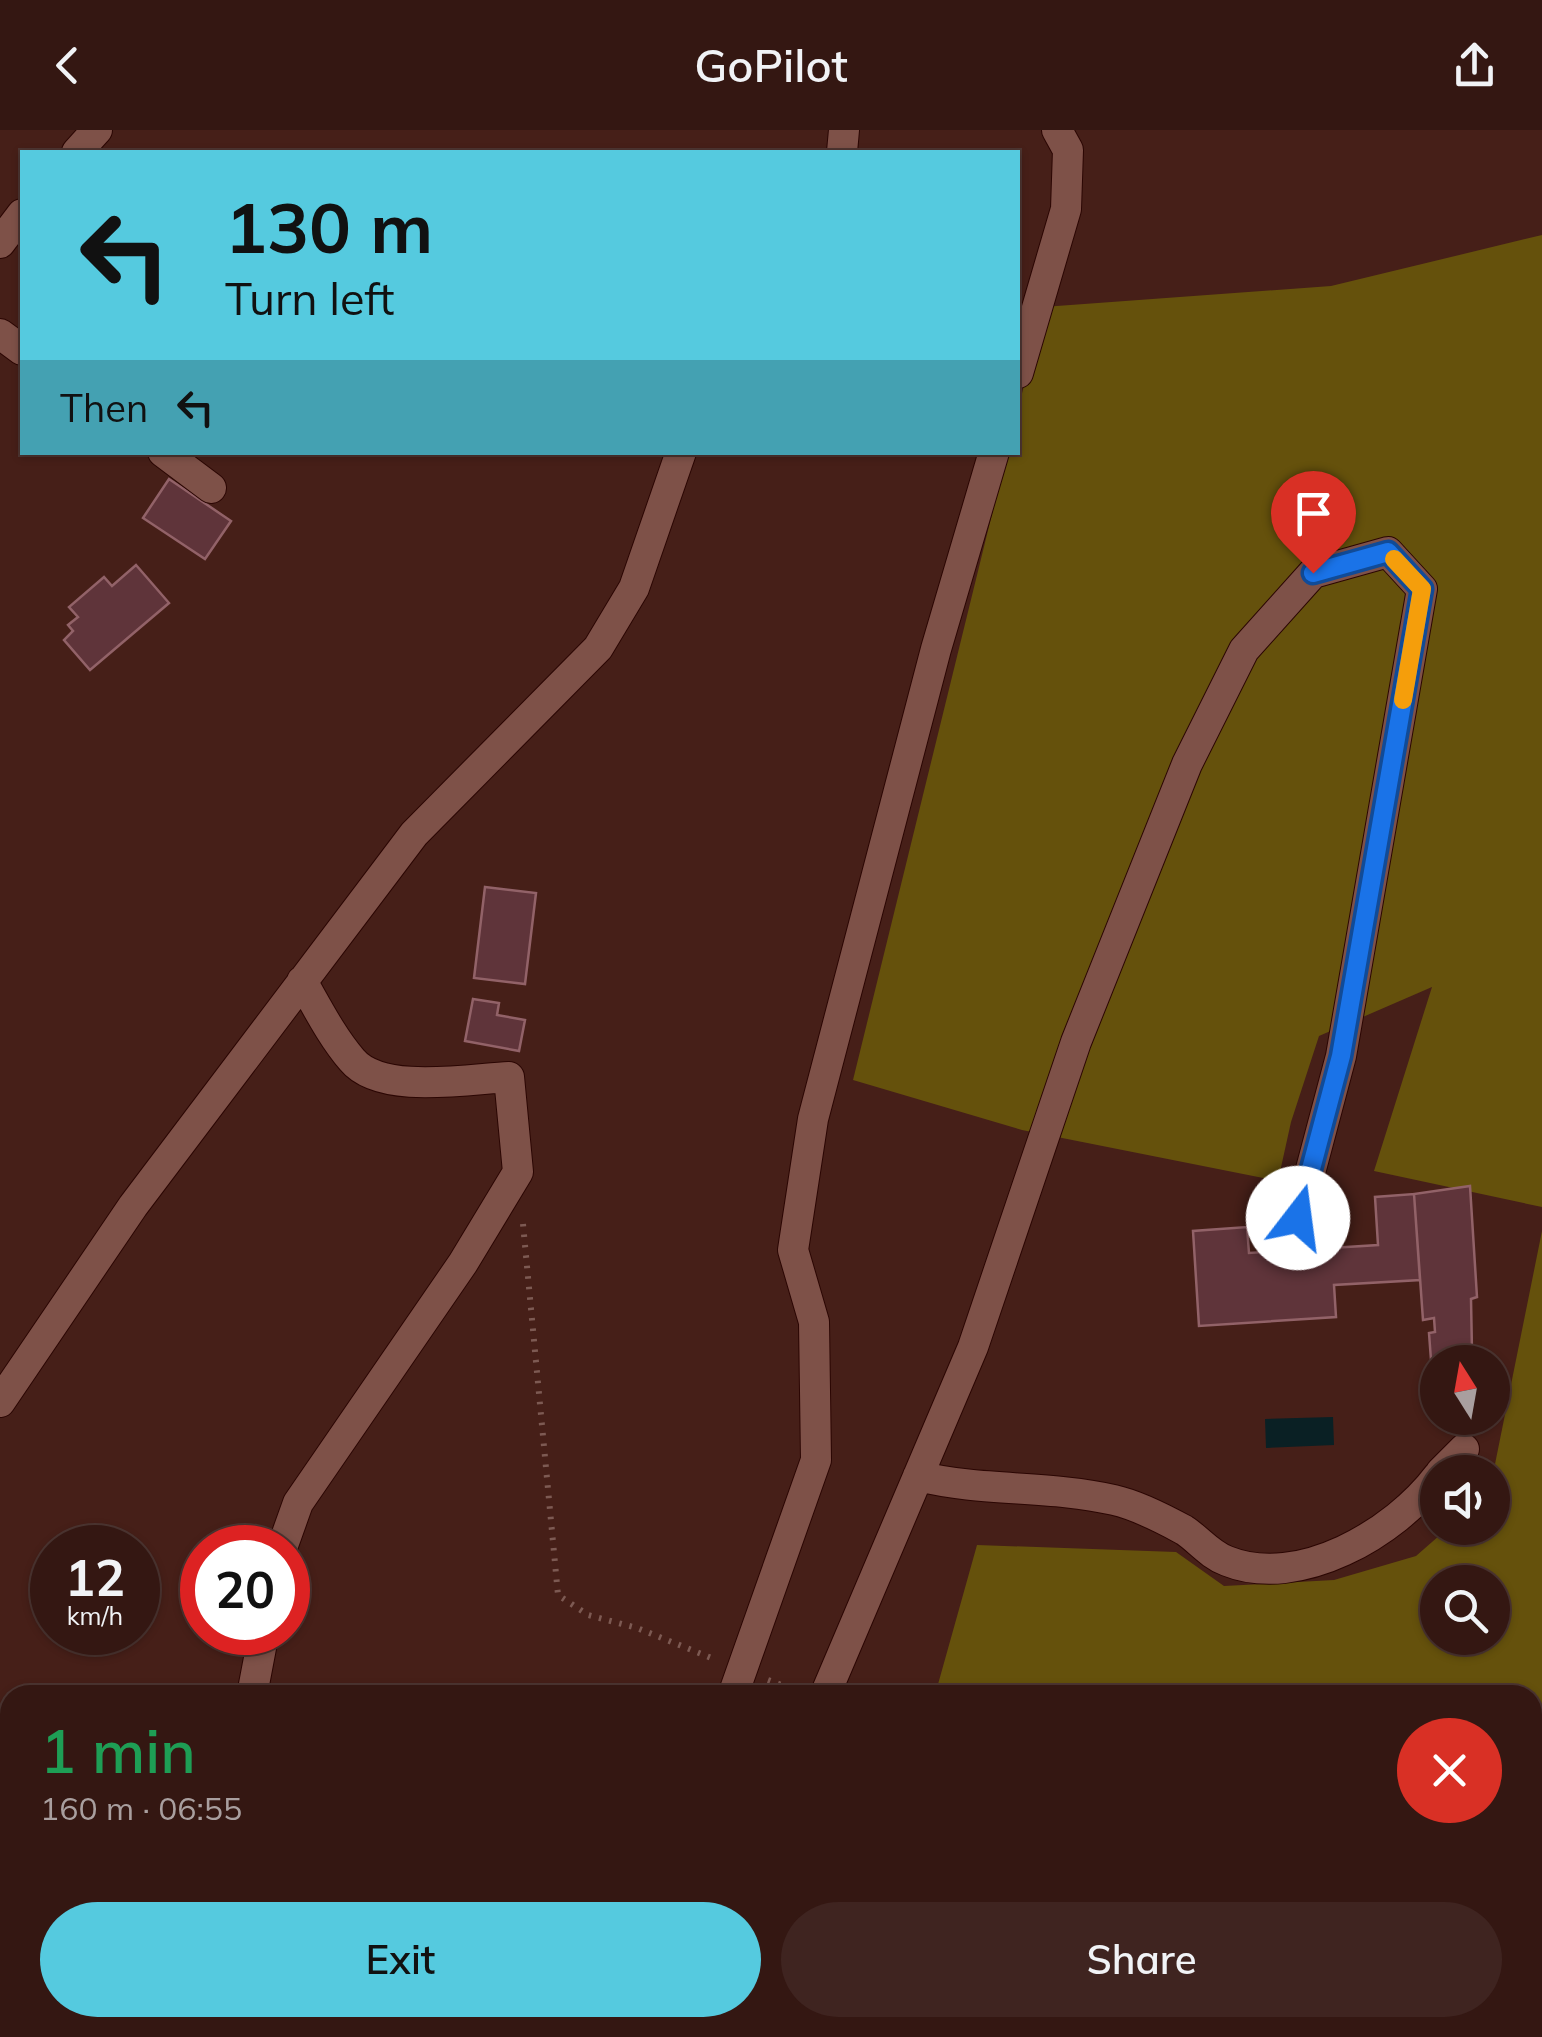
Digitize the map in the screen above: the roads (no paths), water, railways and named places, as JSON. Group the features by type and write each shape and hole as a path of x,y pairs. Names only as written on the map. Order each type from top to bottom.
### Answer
{"street":[{"path":"79,150 97,130"},
{"path":"1020,366 1066,208 1068,150 1057,130"},
{"path":"0,243 20,217"},
{"path":"167,455 212,488"},
{"path":"0,1402 133,1206 414,834 598,648 634,588 680,455"},
{"path":"738,1682 816,1460 814,1322 793,1250 813,1119 936,649 993,455"},
{"path":"829,1685 973,1347 1084,1024 1187,764 1244,650 1313,573 1388,552 1422,589 1341,1056 1298,1218"},
{"path":"290,1525 298,1504 464,1263 518,1172 509,1076 409,1082 354,1064 302,981"},
{"path":"1458,1455 1464,1449"},
{"path":"918,1476 1058,1489 1120,1501 1183,1530 1222,1560 1252,1569 1324,1562 1420,1499"},
{"path":"254,1685 260,1655"}],"water":[{"path":"1333,1417 1334,1445 1266,1448 1265,1419"}]}
